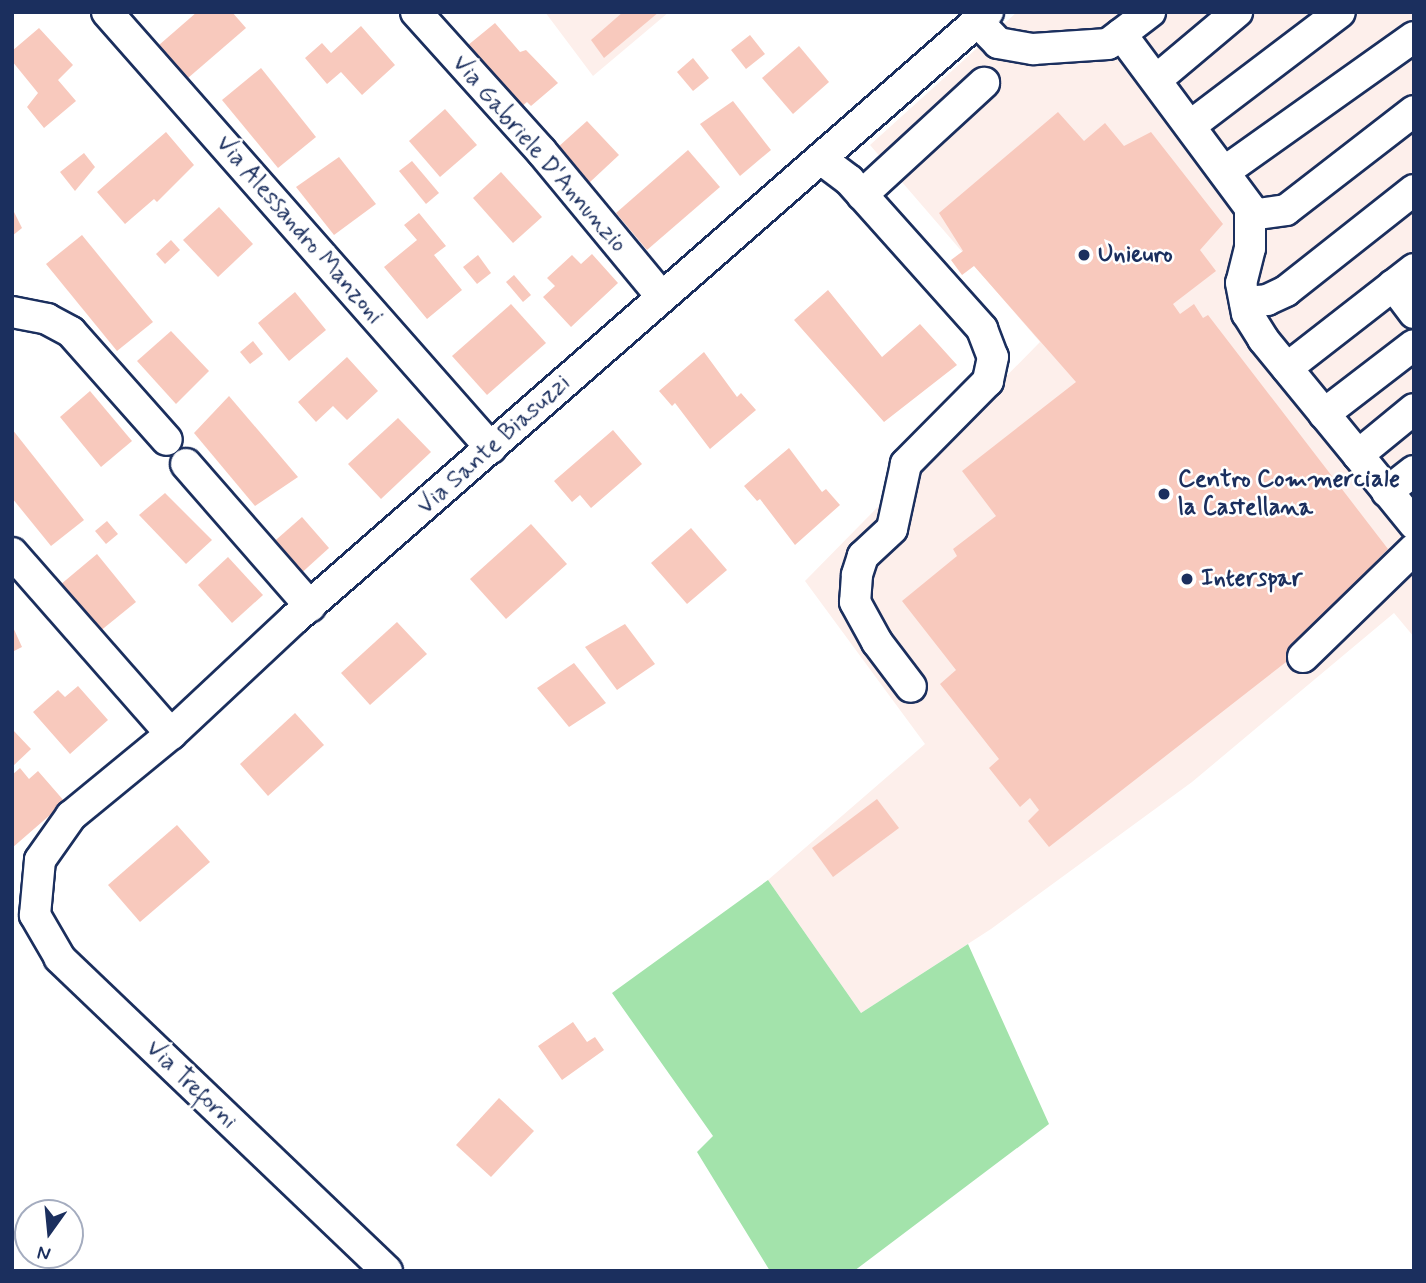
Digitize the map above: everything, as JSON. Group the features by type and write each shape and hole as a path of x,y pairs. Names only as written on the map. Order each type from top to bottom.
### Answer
{"street":[{"name":"Via Alessandro Manzoni","path":"107,12 491,448"},
{"name":"Via Gabriele D'Annunzio","path":"416,12 542,152 661,296"},
{"path":"983,17 998,43 1033,49 1108,44 1150,12"},
{"path":"1156,79 1237,12"},
{"path":"1190,126 1340,12"},
{"path":"1404,12 1414,24"},
{"name":"Via Sante Biasuzzi","path":"23,897 40,860 71,816 171,734 310,606 661,296 983,17"},
{"path":"1122,34 1224,172 1251,215 1250,248 1241,283 1245,302 1263,339 1414,524"},
{"path":"1224,172 1414,37"},
{"path":"862,195 984,83"},
{"path":"1251,215 1286,210 1414,111"},
{"path":"821,159 862,195 982,329 993,357 988,382 906,464 892,529 863,555 857,575 855,602 877,642 911,687"},
{"path":"1245,302 1267,300 1286,291 1414,190"},
{"path":"1287,368 1403,277 1414,313"},
{"path":"12,312 47,319 71,332 167,440"},
{"path":"1324,414 1414,345"},
{"path":"1358,455 1414,409"},
{"path":"186,464 310,606"},
{"path":"1387,492 1414,471"},
{"path":"1303,657 1414,549"},
{"path":"12,553 171,734"},
{"name":"Via Treforni","path":"23,897 40,931 61,958 387,1271"}],"shaded area":[{"path":"545,12 669,12 593,76"},
{"path":"1017,12 1414,12 1414,637 1394,613 1192,782 991,929 861,1013 768,880 925,744 805,581 1040,342 870,145"}],"green space":[{"path":"768,880 861,1013 968,944 1049,1124 854,1271 770,1271 697,1152 713,1136 612,993"}],"building":[{"path":"197,12 232,12 246,28 188,78 159,45"},
{"path":"623,12 659,12 604,58 591,40"},
{"path":"495,23 520,52 526,50 558,83 531,106 527,102 514,113 462,50"},
{"path":"361,26 395,65 362,95 341,72 327,84 305,58 322,43 331,53"},
{"path":"39,28 73,65 58,80 76,101 44,128 27,107 38,93 12,61 12,51"},
{"path":"750,35 765,54 746,69 731,50"},
{"path":"799,46 829,82 793,114 762,78"},
{"path":"693,58 709,78 693,91 677,72"},
{"path":"261,68 316,137 278,168 222,100"},
{"path":"733,101 771,150 740,176 700,124"},
{"path":"445,109 477,145 440,177 409,141"},
{"name":"Centro Commerciale la Castellana","path":"1058,112 1084,141 1105,123 1124,146 1151,132 1223,224 1200,250 1216,271 1173,304 1180,314 1194,304 1203,318 1208,315 1388,549 1376,561 1383,573 1340,620 1049,847 1028,821 1039,810 1030,798 1020,807 989,768 999,759 940,684 956,670 902,601 957,556 953,549 996,516 962,471 1076,382 974,266 962,275 951,260 963,251 939,213"},
{"path":"587,121 619,155 589,183 557,148"},
{"path":"166,132 194,165 157,202 154,199 125,224 97,192"},
{"path":"688,150 720,187 647,250 616,213"},
{"path":"84,153 95,167 75,191 60,172"},
{"path":"339,157 376,204 334,235 296,187"},
{"path":"412,161 439,193 426,204 399,171"},
{"path":"501,172 542,217 513,243 473,198"},
{"path":"219,207 253,244 218,277 183,240"},
{"path":"12,208 22,228 12,236"},
{"path":"419,213 446,246 434,255 462,290 427,319 384,267 417,240 404,225"},
{"path":"82,235 153,322 117,351 46,264"},
{"path":"171,240 180,250 165,264 156,254"},
{"path":"592,254 618,283 571,327 543,297 555,286 547,278 572,255 581,264"},
{"path":"478,255 491,273 477,284 463,267"},
{"path":"514,275 531,295 523,302 506,282"},
{"path":"828,290 882,357 920,324 957,365 884,422 794,320"},
{"path":"295,292 326,330 289,361 258,323"},
{"path":"511,304 546,343 487,395 452,356"},
{"path":"171,331 209,371 176,404 137,361"},
{"path":"253,341 263,354 250,364 240,352"},
{"path":"704,352 737,397 741,393 756,410 710,449 675,403 672,406 659,391"},
{"path":"347,357 378,391 347,420 333,406 316,422 298,402"},
{"path":"90,391 132,441 101,467 60,417"},
{"path":"229,396 298,477 255,506 194,433"},
{"path":"398,418 431,452 381,499 348,464"},
{"path":"12,429 84,520 51,546 12,498"},
{"path":"613,430 642,464 591,508 580,495 572,502 554,481"},
{"path":"789,448 822,492 826,489 840,505 795,545 760,499 757,501 744,486"},
{"path":"165,493 212,540 186,564 139,515"},
{"path":"302,517 329,548 297,577 269,546"},
{"path":"107,521 118,534 106,544 95,531"},
{"path":"531,524 567,564 506,619 470,579"},
{"path":"691,528 727,570 687,604 651,563"},
{"path":"97,554 136,602 99,632 60,585"},
{"path":"228,557 263,595 232,623 198,585"},
{"path":"397,622 427,654 370,705 341,673"},
{"path":"625,624 655,664 617,690 585,647"},
{"path":"12,625 22,647 12,652"},
{"path":"574,663 606,703 569,727 537,688"},
{"path":"78,686 108,720 70,754 33,712 58,690 65,697"},
{"path":"295,713 324,745 268,796 240,764"},
{"path":"12,729 31,749 12,767"},
{"path":"20,768 29,779 38,771 65,802 12,848 12,775"},
{"path":"877,799 899,828 833,877 812,848"},
{"path":"177,825 210,862 140,922 108,885"},
{"path":"573,1022 587,1042 595,1037 604,1050 562,1080 538,1046"},
{"path":"499,1098 534,1131 491,1177 456,1145"}],"place":[{"name":"Unieuro","path":"1084,255"},
{"name":"Centro Commerciale la Castellana","path":"1164,494"},
{"name":"Interspar","path":"1187,579"}]}
